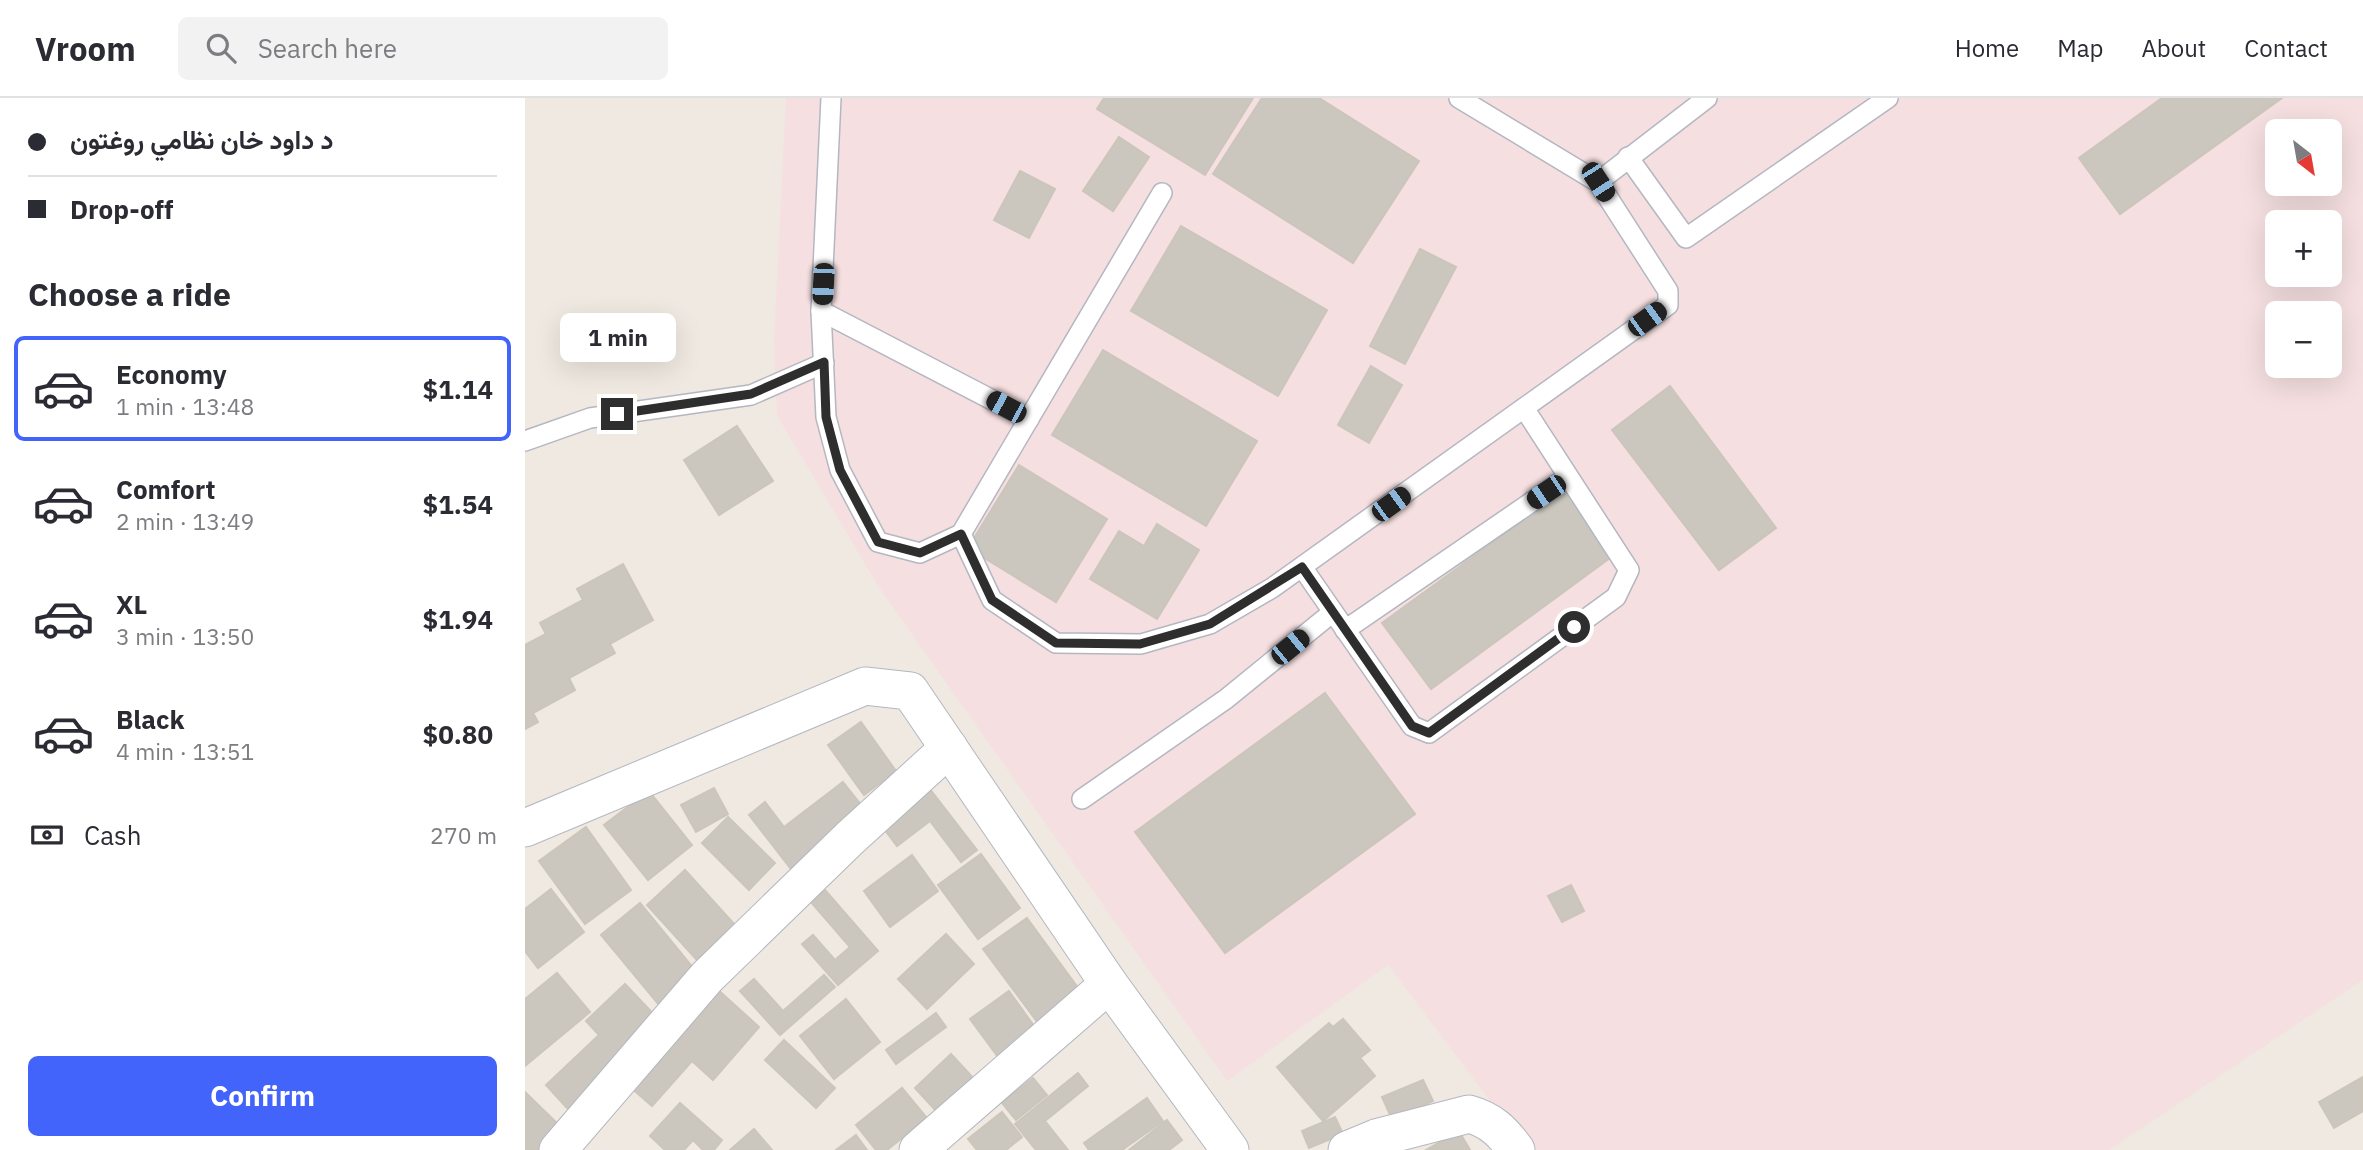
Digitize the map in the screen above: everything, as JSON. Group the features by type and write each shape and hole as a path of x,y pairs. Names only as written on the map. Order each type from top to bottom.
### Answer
{"street":[{"path":"525,828 865,687 910,691 1109,984 1230,1150"},
{"path":"558,1150 706,977 850,838 950,748"},
{"path":"918,1150 1109,984"},
{"path":"1347,1150 1376,1138 1469,1114 1485,1118 1502,1132 1516,1150"}],"lane":[{"path":"831,98 821,311 826,417 840,470 878,542 920,553 961,534 1163,193"},
{"path":"961,534 992,600 1056,643 1140,644 1210,624 1302,567 1668,305 1668,291 1598,182 1459,98"},
{"path":"1628,157 1686,238 1888,98"},
{"path":"1598,182 1695,102"},
{"path":"821,311 1029,419"},
{"path":"525,441 590,418 751,394 824,362"},
{"path":"1302,567 1412,726 1429,733 1616,597 1629,570 1524,408"},
{"path":"1345,629 1568,477"},
{"path":"1083,799 1226,699 1333,612"}],"shaded area":[{"path":"786,98 2363,98 2363,980 2109,1150 1527,1150 1388,965 1227,1081 878,586 777,415 774,342"}],"building":[{"path":"1104,98 1253,98 1205,175 1097,109"},
{"path":"1262,98 1319,98 1419,161 1353,263 1213,174"},
{"path":"2162,98 2282,98 2120,214 2079,158"},
{"path":"1119,137 1149,157 1113,211 1083,191"},
{"path":"1020,171 1055,189 1029,238 994,220"},
{"path":"1181,226 1327,310 1278,396 1131,311"},
{"path":"1420,249 1456,267 1405,364 1370,346"},
{"path":"1103,350 1257,441 1206,526 1052,435"},
{"path":"1371,366 1402,385 1369,443 1338,425"},
{"path":"1670,386 1776,528 1719,570 1612,430"},
{"path":"737,426 773,481 719,515 684,460"},
{"path":"1019,465 1107,519 1056,602 968,548"},
{"path":"1566,489 1614,555 1431,689 1382,623"},
{"path":"1157,524 1199,550 1157,619 1090,579 1119,531 1144,546"},
{"path":"623,564 653,620 610,644 615,653 569,678 575,690 533,713 538,722 525,729 525,645 546,634 540,623 583,600 577,589"},
{"path":"1325,693 1415,814 1225,953 1135,832"},
{"path":"861,722 896,771 864,795 828,745"},
{"path":"843,782 866,811 791,869 749,815 765,802 784,827"},
{"path":"926,784 977,850 961,862 930,821 897,846 878,821"},
{"path":"714,788 728,814 696,832 681,805"},
{"path":"649,791 692,845 648,880 604,825"},
{"path":"728,817 775,863 749,890 702,843"},
{"path":"586,827 631,890 585,924 539,861"},
{"path":"981,854 1020,908 978,939 938,885"},
{"path":"912,855 938,891 890,927 864,891"},
{"path":"685,870 735,925 697,960 647,905"},
{"path":"1571,885 1584,911 1562,922 1548,896"},
{"path":"551,889 584,932 538,968 525,951 525,909"},
{"path":"825,890 878,951 838,985 802,944 813,935 835,960 850,947 811,902"},
{"path":"640,903 699,975 660,1006 601,935"},
{"path":"1027,918 1084,996 1041,1027 983,949"},
{"path":"946,934 974,964 927,1009 898,979"},
{"path":"557,973 590,1012 525,1066 525,999"},
{"path":"824,975 835,987 780,1035 740,991 754,979 783,1011"},
{"path":"625,984 660,1021 568,1109 546,1085 599,1035 586,1021"},
{"path":"716,988 759,1027 713,1080 692,1061 652,1106 629,1086"},
{"path":"1009,991 1039,1033 1001,1061 970,1019"},
{"path":"846,999 880,1042 834,1079 800,1036"},
{"path":"936,1013 946,1027 896,1064 886,1050"},
{"path":"1343,1019 1370,1050 1360,1058 1375,1076 1323,1121 1277,1067 1329,1023 1333,1027"},
{"path":"784,1040 835,1088 816,1108 765,1060"},
{"path":"951,1054 975,1080 939,1114 915,1088"},
{"path":"1078,1073 1088,1086 1045,1121 1068,1150 1036,1150 1015,1124"},
{"path":"2363,1077 2363,1111 2334,1128 2319,1102"},
{"path":"1033,1078 1047,1095 1016,1120 1002,1103"},
{"path":"1423,1080 1433,1101 1392,1119 1382,1097"},
{"path":"902,1088 927,1118 887,1150 876,1150 856,1125"},
{"path":"525,1092 563,1129 542,1150 525,1150"},
{"path":"1147,1098 1163,1121 1122,1150 1089,1150 1084,1143"},
{"path":"680,1103 722,1140 714,1150 703,1150 693,1140 684,1150 665,1150 650,1136"},
{"path":"1002,1112 1022,1137 1006,1150 977,1150 968,1139"},
{"path":"1335,1117 1343,1134 1309,1148 1302,1131"},
{"path":"1167,1120 1182,1140 1169,1150 1129,1150"},
{"path":"754,1129 772,1150 730,1150"},
{"path":"1459,1131 1470,1150 1426,1150"},
{"path":"856,1135 867,1150 836,1150"}],"route":[{"path":"617,414 751,394 824,362 826,417 840,470 878,542 920,553 961,534 992,600 1056,643 1140,644 1210,624 1302,567 1412,726 1429,733 1574,627"}]}
